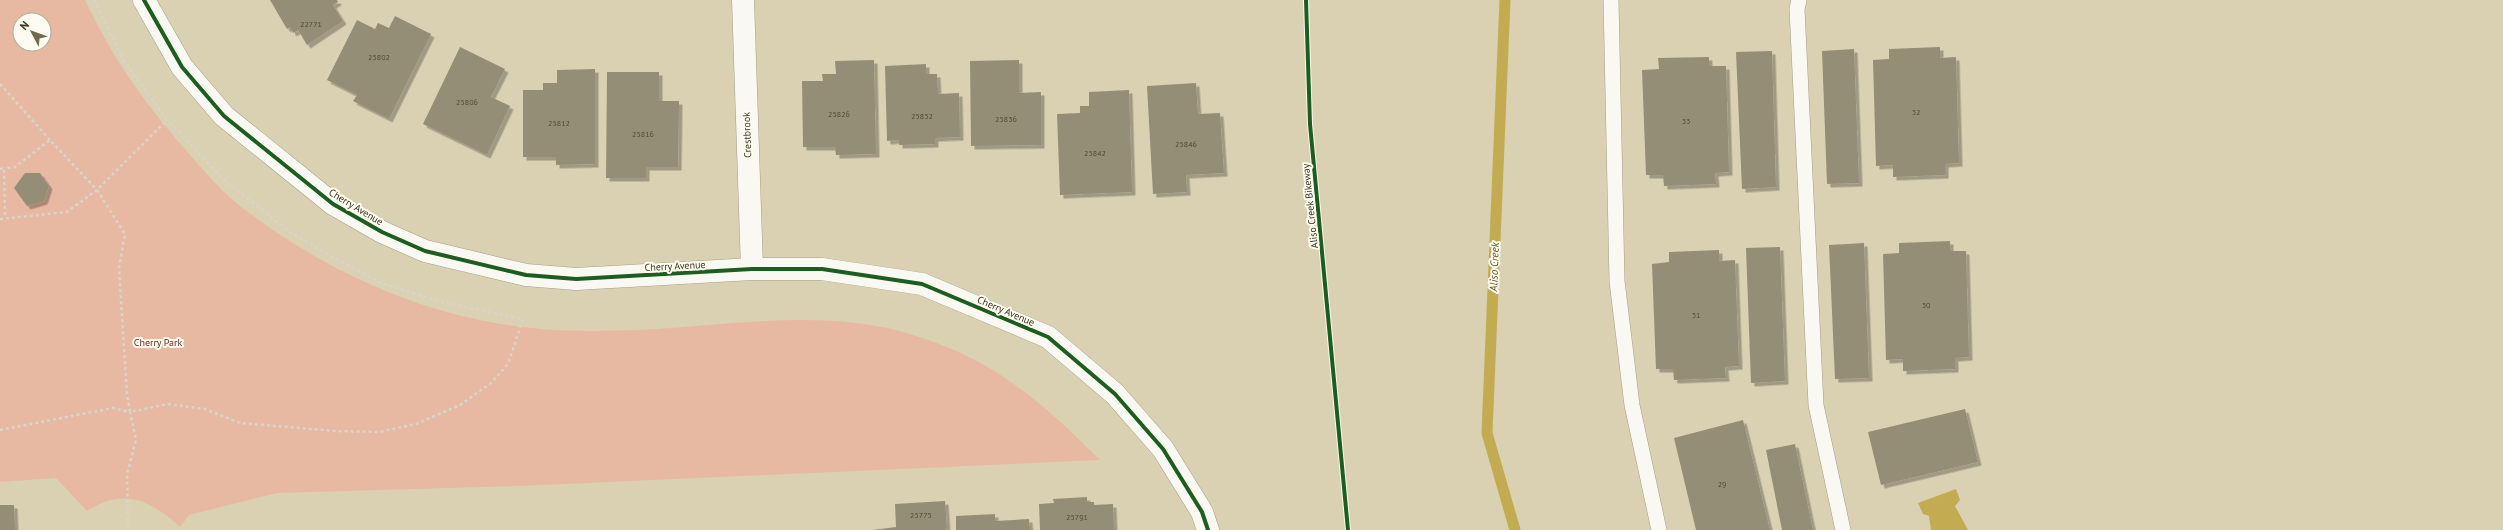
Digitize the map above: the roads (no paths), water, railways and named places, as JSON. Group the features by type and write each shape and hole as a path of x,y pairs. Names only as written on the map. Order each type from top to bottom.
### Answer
{"street":[{"name":"Cherry Avenue","path":"144,0 182,67 224,116 333,204 382,232 425,251 526,275 576,279 752,269 822,269 922,284 1048,337 1115,394 1163,449 1202,512 1208,530"},
{"name":"Crestbrook","path":"743,0 752,269"}],"lane":[{"path":"1611,0 1617,281 1632,405 1659,530"},
{"path":"1799,0 1797,8 1816,405 1843,530"}],"waterway":[{"name":"Aliso Creek","path":"1505,0 1487,433 1515,530"}],"park label":[{"name":"Cherry Park","path":"158,342"}]}
